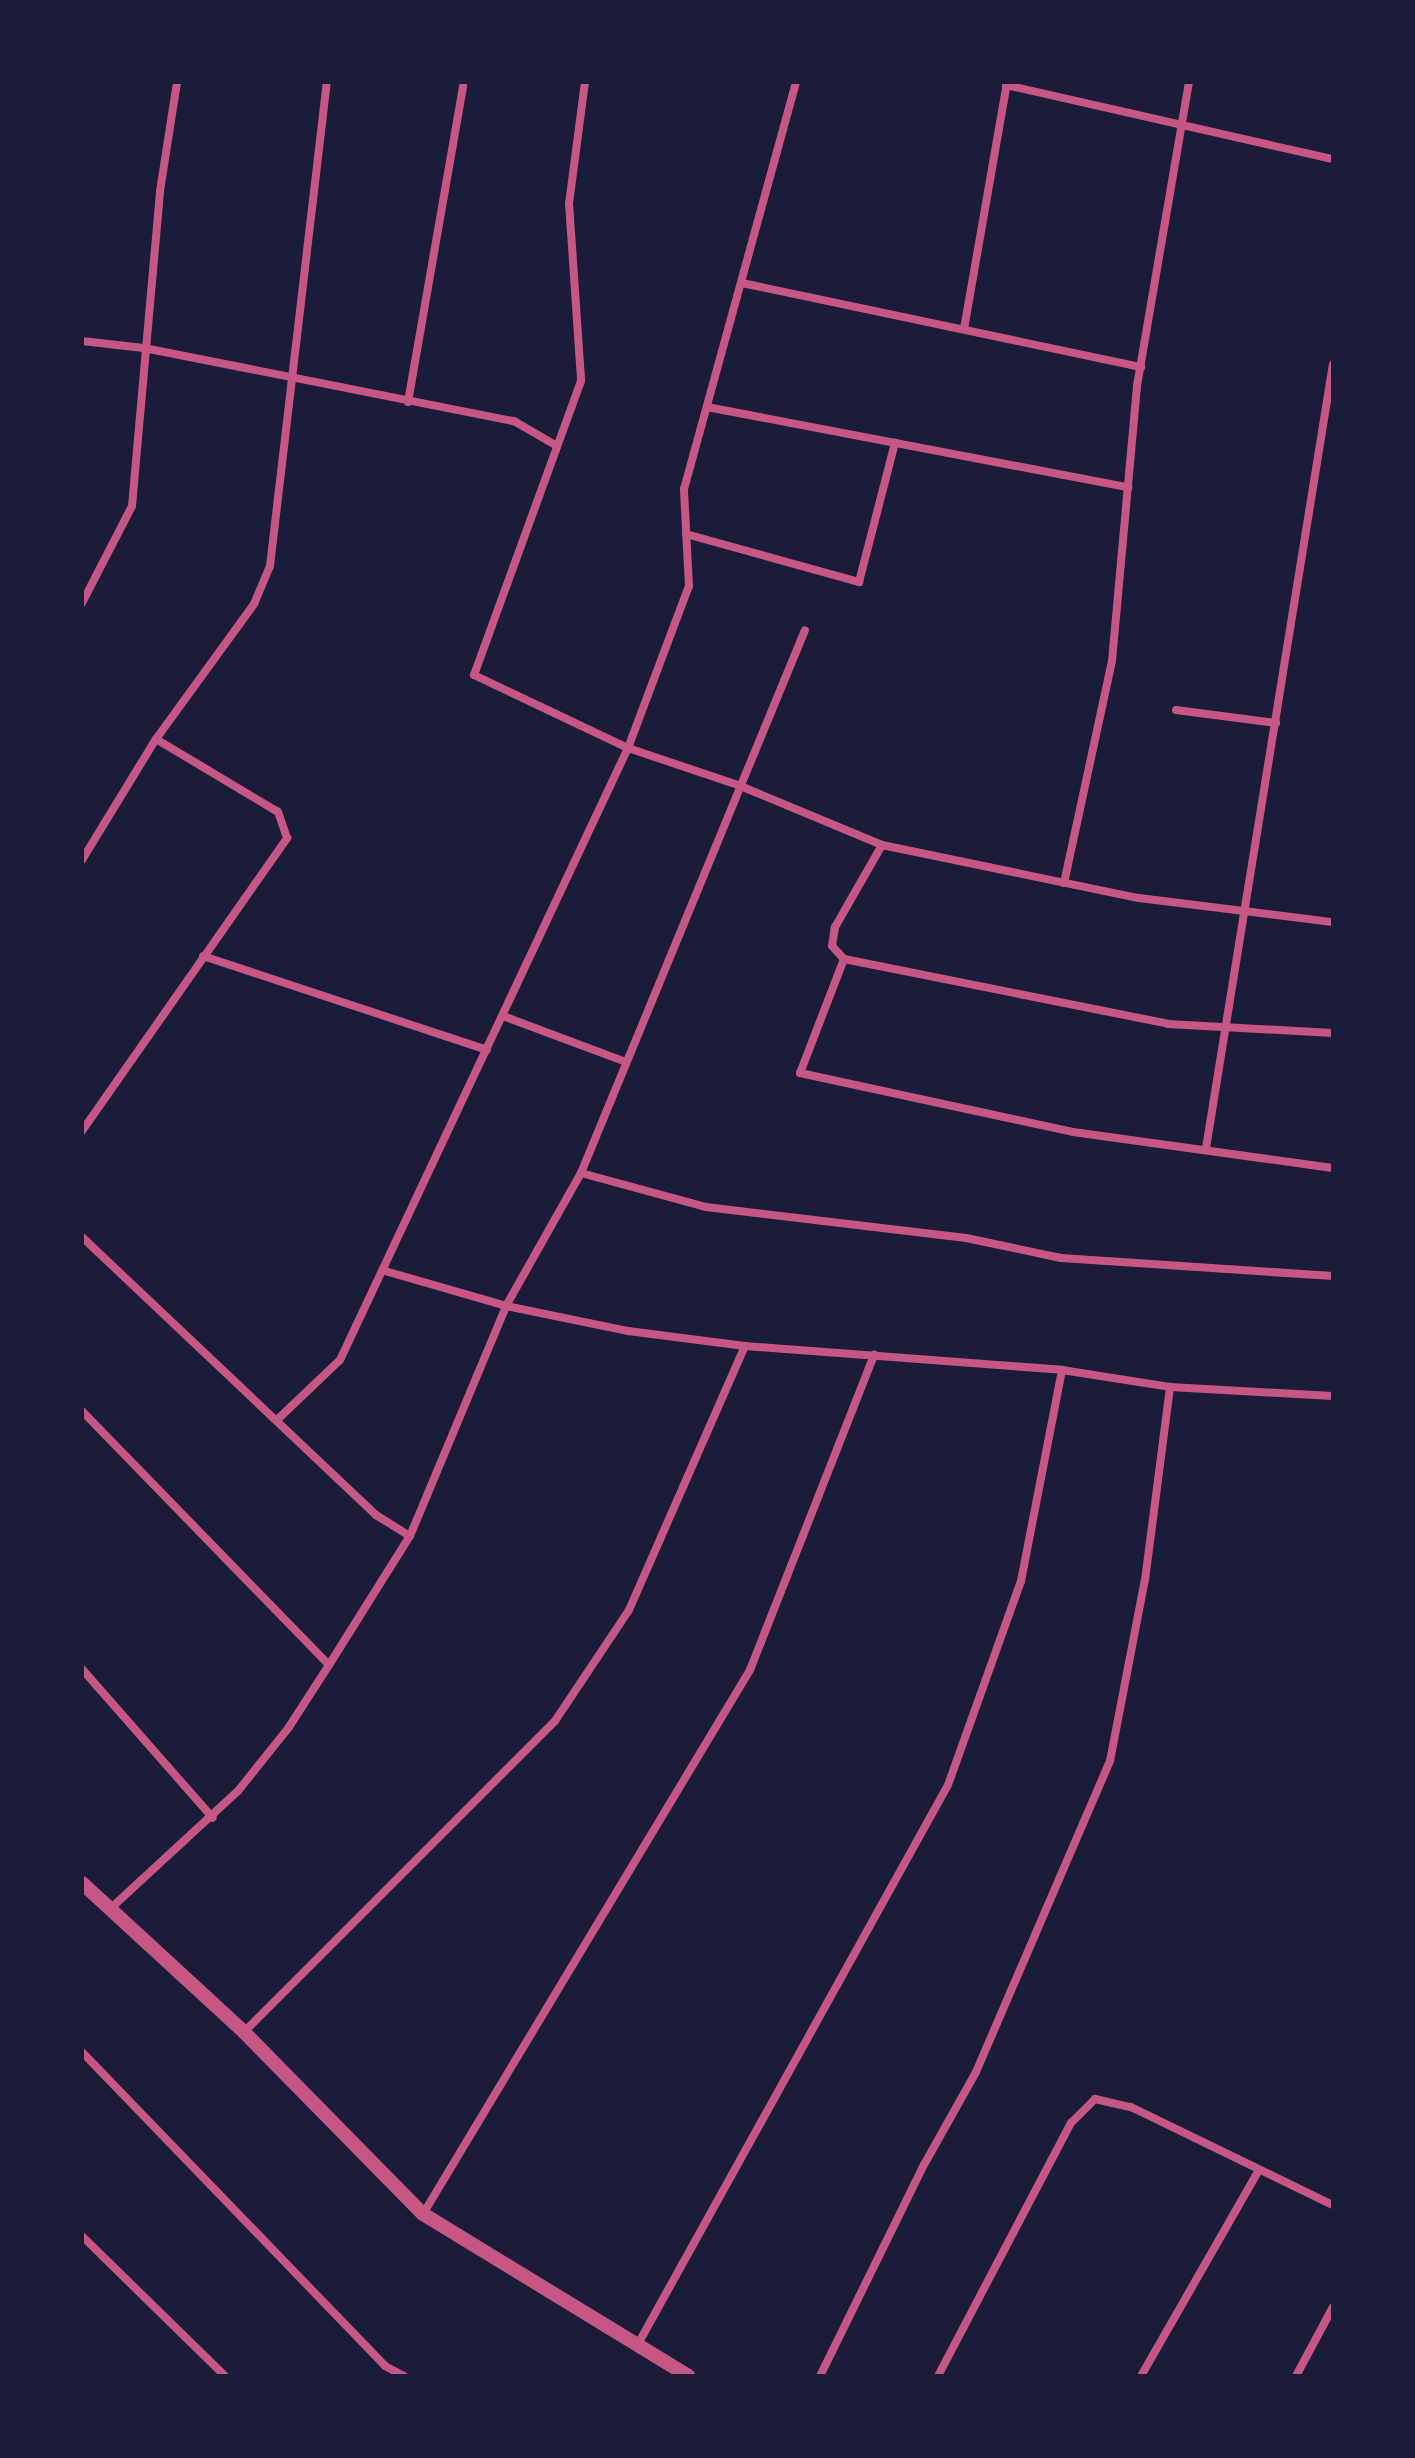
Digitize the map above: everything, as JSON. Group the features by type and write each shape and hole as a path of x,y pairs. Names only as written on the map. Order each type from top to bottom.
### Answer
{"street":[{"path":"82,603 132,506 144,348 177,82"},
{"path":"84,854 156,739 254,604 270,566 327,82"},
{"path":"585,82 569,203 581,381 474,675 628,748 738,785 882,845 1064,883 1333,922"},
{"path":"279,1418 340,1360 385,1271 628,748 689,586 684,489 796,82"},
{"path":"1064,883 1112,661 1141,367 1189,82"},
{"path":"964,329 1007,83 1333,159"},
{"path":"408,402 463,86"},
{"path":"742,283 1141,367"},
{"path":"82,341 144,348 514,421 557,446"},
{"path":"1206,1148 1330,399 1333,364"},
{"path":"707,407 1128,487"},
{"path":"686,534 859,582 895,443"},
{"path":"110,1909 213,1818 266,1757 329,1665 410,1536 506,1306 581,1173 738,785 805,630"},
{"path":"1176,710 1276,723"},
{"path":"82,1131 287,838 278,812 156,739"},
{"path":"882,845 835,927 832,946 844,959 1168,1024 1333,1033"},
{"path":"203,956 487,1050"},
{"path":"844,959 800,1073 1073,1132 1333,1168"},
{"path":"503,1016 626,1062"},
{"path":"581,1173 706,1207 966,1238 1061,1258 1333,1276"},
{"path":"82,1237 279,1418 376,1515 410,1536"},
{"path":"385,1271 506,1306 628,1331 745,1346 1062,1370 1170,1387 1333,1396"},
{"path":"244,2032 555,1721 629,1610 745,1346"},
{"path":"423,2214 750,1670 874,1355"},
{"path":"638,2344 948,1785 1021,1581 1062,1370"},
{"path":"820,2376 925,2163 976,2072 1110,1761 1145,1580 1170,1387"},
{"path":"82,1411 329,1665"},
{"path":"82,1669 213,1818"},
{"path":"82,1883 244,2032 423,2214 688,2376"},
{"path":"82,2052 385,2366 404,2376"},
{"path":"938,2376 1071,2123 1095,2099 1131,2107 1333,2205"},
{"path":"1141,2376 1259,2170"},
{"path":"82,2236 225,2376"},
{"path":"1296,2376 1333,2307"}]}
